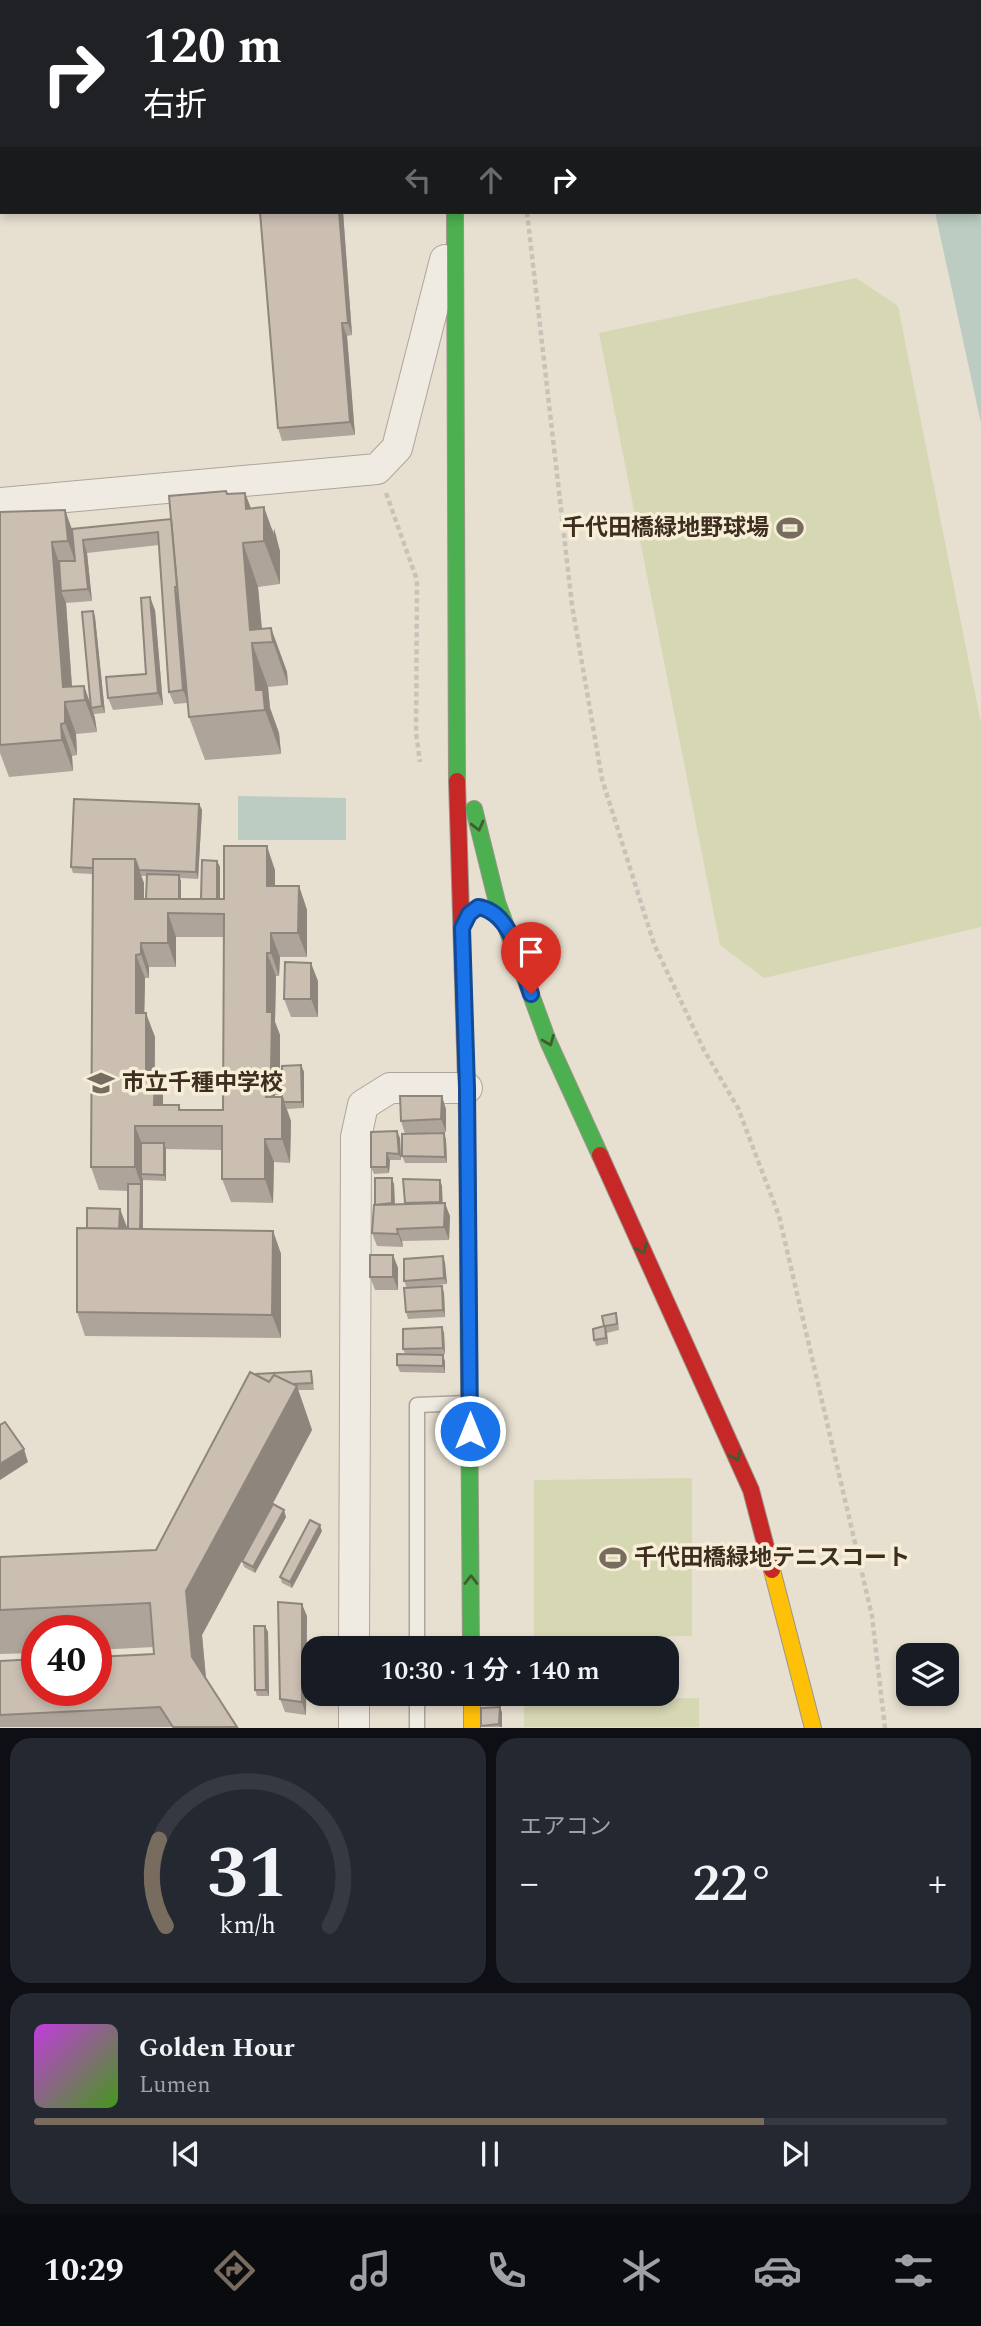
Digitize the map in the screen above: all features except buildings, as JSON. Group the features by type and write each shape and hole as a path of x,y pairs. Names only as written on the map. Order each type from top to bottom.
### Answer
{"street":[{"path":"0,503 377,470 397,448 455,217"},
{"path":"455,217 455,711 467,1088 471,1636"},
{"path":"455,711 473,808 505,924 548,1041 751,1490 813,1727"},
{"path":"462,928 469,914 478,907 491,909 505,924"},
{"path":"354,1636 356,1137 363,1105 390,1088 467,1088"},
{"path":"354,1706 354,1727"},
{"path":"472,1706 472,1727"}],"lane":[{"path":"417,1636 417,1405 470,1404"},
{"path":"417,1706 417,1727"}],"path":[{"path":"527,214 572,605 602,779 654,944 704,1050 738,1108 779,1216 872,1616 885,1727"},
{"path":"377,470 417,580 416,733 421,770"}],"green space":[{"name":"千代田橋緑地野球場","path":"856,278 898,306 981,723 981,927 764,978 720,945 599,333"},
{"name":"千代田橋緑地テニスコート","path":"692,1478 692,1636 534,1636 534,1480"},
{"path":"679,1698 699,1698 699,1727 524,1727 524,1706 679,1706"}],"shaded area":[{"path":"935,214 981,214 981,423"},
{"path":"238,796 346,798 346,840 238,840"}],"traffic: fast":[{"path":"455,214 457,781"},
{"path":"474,809 497,902 548,1041 600,1155"},
{"path":"467,1115 471,1636"}],"traffic: slow":[{"path":"772,1570 813,1728"},
{"path":"472,1706 472,1728"}],"traffic: jam":[{"path":"457,781 467,1115"},
{"path":"600,1155 751,1490 772,1570"}],"place":[{"name":"千代田橋緑地野球場","path":"790,528"},
{"name":"市立千種中学校","path":"101,1083"},
{"name":"千代田橋緑地テニスコート","path":"613,1558"}],"route":[{"path":"470,1431 467,1088 462,928 469,914 478,907 491,909 505,924 531,994"}]}
